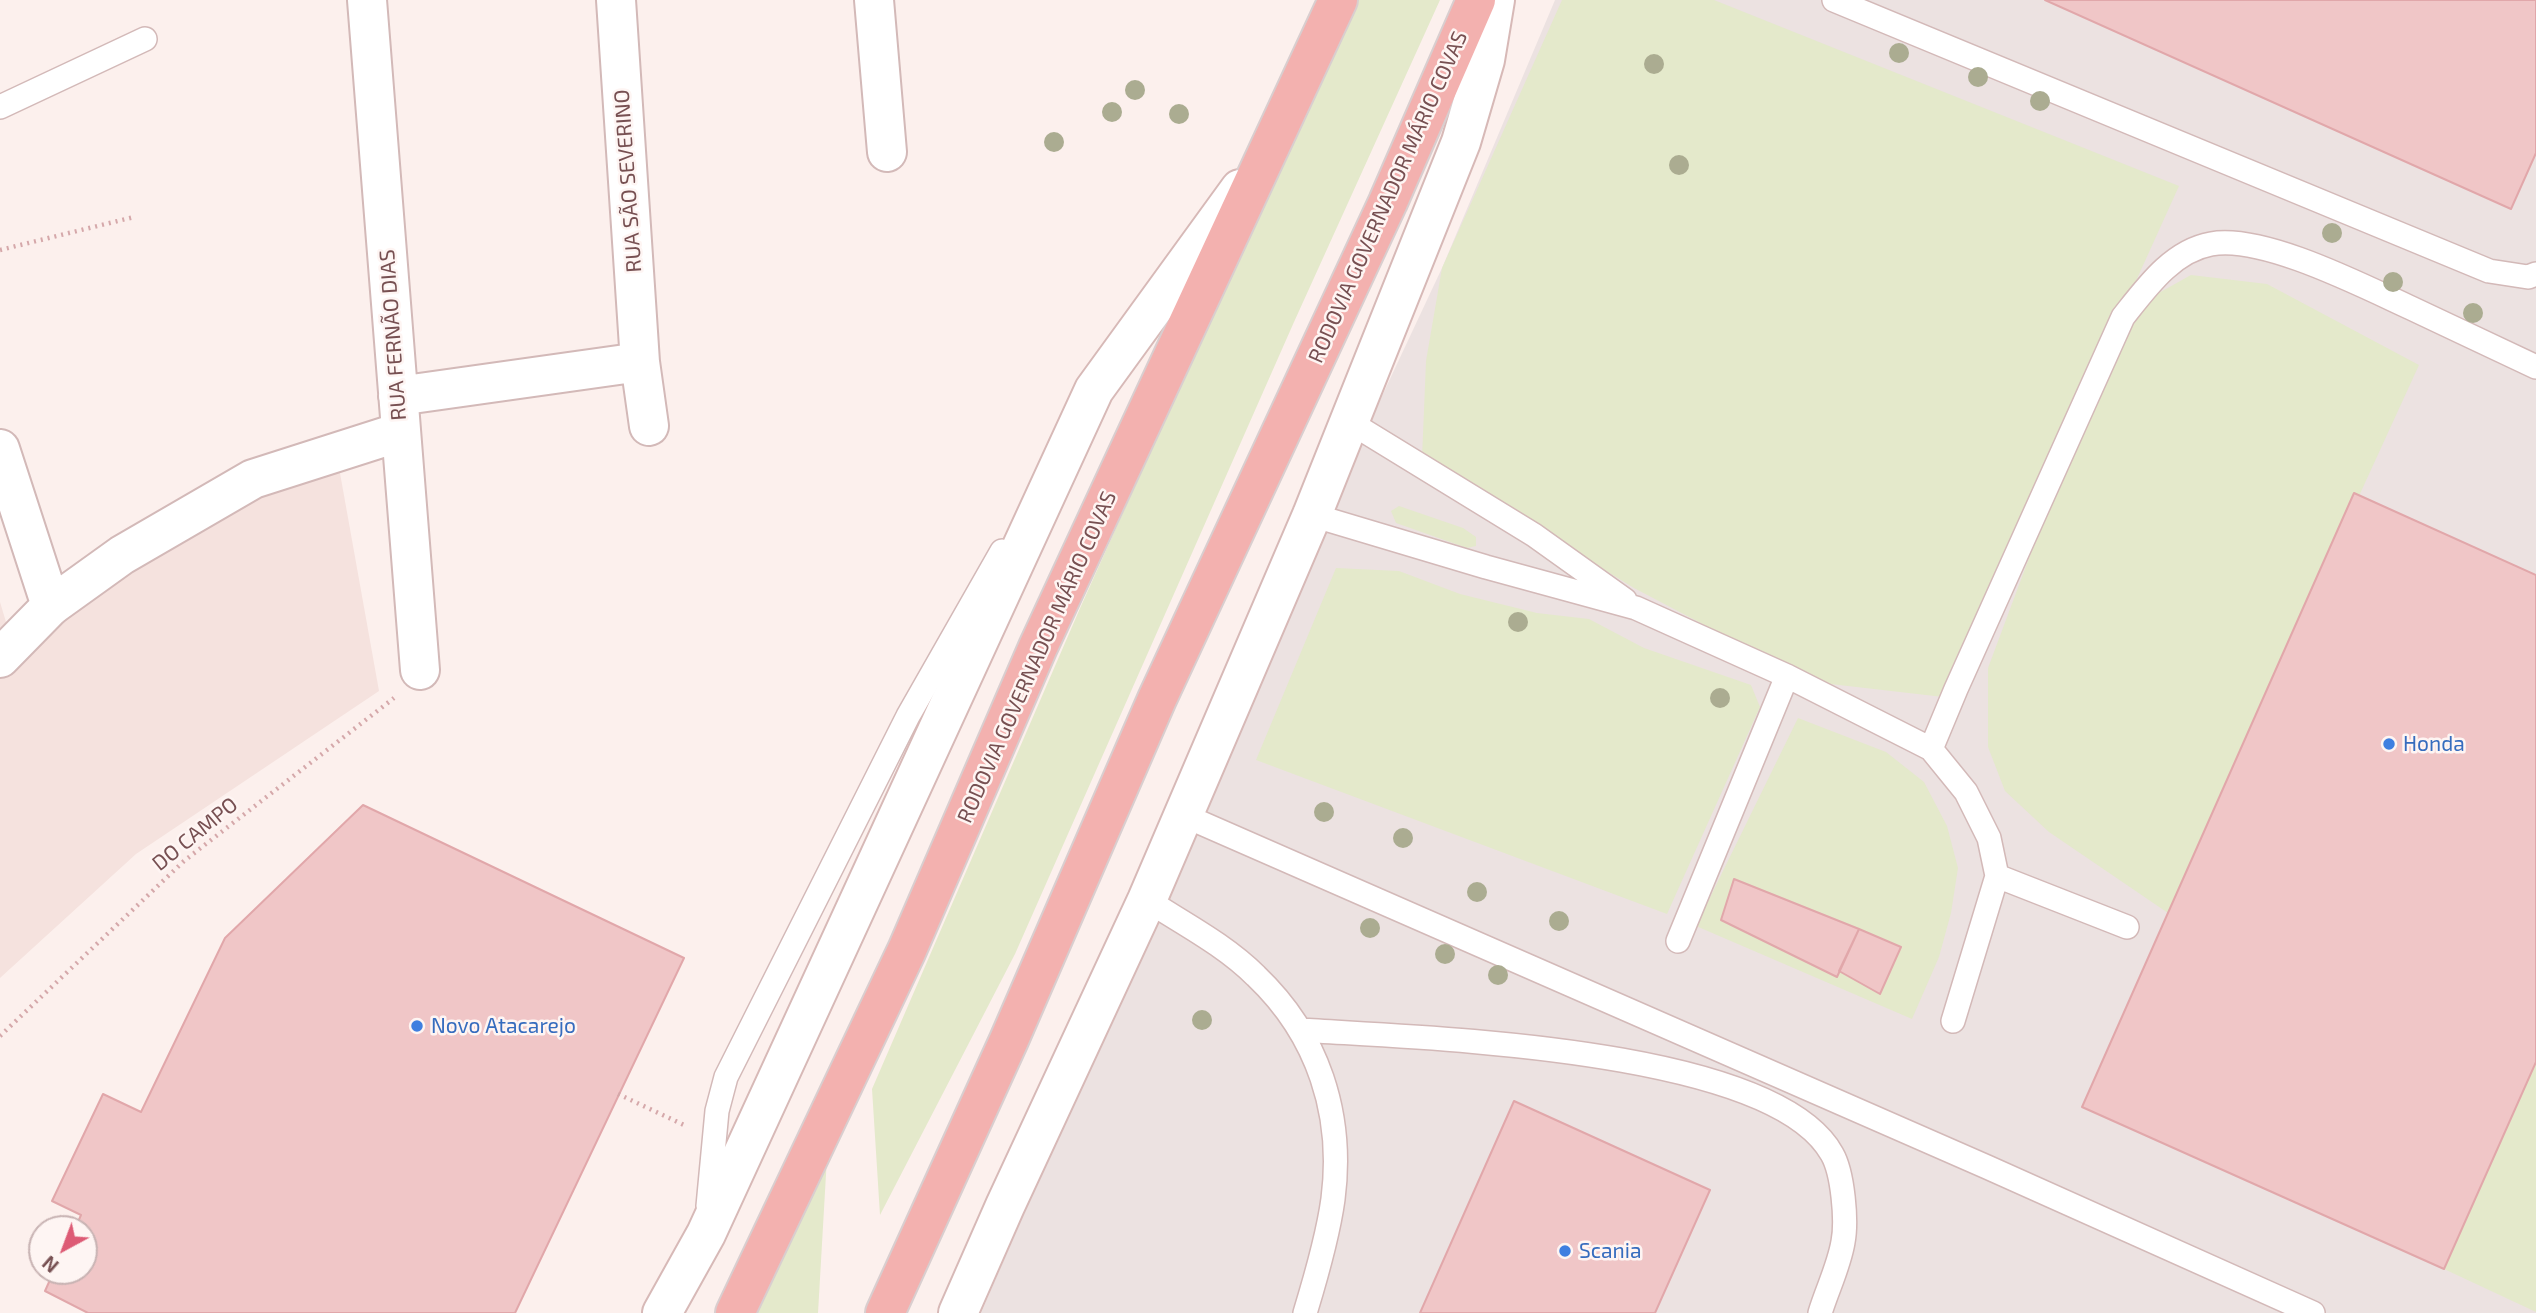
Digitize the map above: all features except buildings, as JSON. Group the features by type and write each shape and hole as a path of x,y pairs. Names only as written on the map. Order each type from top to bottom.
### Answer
{"highway":[{"name":"RODOVIA GOVERNADOR MÁRIO COVAS","path":"735,1313 907,950 1038,646 1338,0"},
{"name":"RODOVIA GOVERNADOR MÁRIO COVAS","path":"885,1313 1009,1040 1157,699 1388,202 1476,0"}],"main road":[{"name":"RUA FERNÃO DIAS","path":"367,0 420,670"},
{"name":"RUA SÃO SEVERINO","path":"616,0 640,362 649,426"},
{"path":"874,0 887,152"},
{"path":"958,1313 1147,900 1312,515 1461,142 1485,60 1495,0"},
{"path":"662,1313 705,1234 1094,390 1270,147"},
{"path":"0,658 51,606 122,555 253,480 399,414 640,362"},
{"path":"0,449 51,606"}],"lane":[{"path":"1835,0 2489,271 2528,277 2536,274"},
{"path":"0,107 145,39"},
{"path":"1931,749 2123,317 2154,278 2184,255 2210,244 2231,243 2280,252 2362,285 2536,367"},
{"path":"705,1234 717,1111 726,1077 908,716 1094,390"},
{"path":"1348,421 1534,535 1636,608"},
{"path":"1312,515 1636,608 1787,676 1931,749 1966,792 1989,838 1997,876 1953,1021"},
{"path":"1678,941 1787,676"},
{"path":"1183,816 1987,1167 2313,1313"},
{"path":"1997,876 2127,927"},
{"path":"1147,900 1218,945 1256,975 1301,1030 1324,1083 1332,1111 1335,1142 1333,1199 1305,1313"},
{"path":"1301,1030 1502,1044 1573,1052 1673,1070 1747,1092 1780,1108 1823,1140 1833,1154 1840,1175 1843,1242 1820,1313"}],"path":[{"path":"0,250 134,216"},
{"name":"DO CAMPO","path":"0,1037 184,861 415,682 420,670"},
{"path":"618,1094 714,1140"}],"shaded area":[{"path":"1555,0 2536,0 2536,1313 981,1313 1307,556 1442,268"},
{"path":"333,434 379,691 136,854 0,978 0,602 6,622"}],"green space":[{"path":"1353,0 1440,0 1294,322 1015,954 880,1215 872,1089 1081,606"},
{"path":"1562,0 1714,0 2179,186 2121,314 2191,275 2267,284 2419,365 2168,913 2049,832 2005,791 1988,747 1988,668 2113,333 1952,698 1813,682 1634,588 1422,458 1426,361 1442,268"},
{"path":"1399,506 1463,528 1476,537 1476,546 1467,548 1396,523 1391,511"},
{"path":"1336,568 1399,571 1460,594 1537,613 1589,619 1644,648 1751,685 1760,707 1667,914 1256,760"},
{"path":"1798,718 1886,752 1924,782 1947,826 1958,868 1951,913 1939,957 1912,1019 1696,926"},
{"path":"2536,1062 2536,1312 2444,1269"},
{"path":"827,1157 818,1313 755,1313"}],"place":[{"name":"Honda","path":"2389,744"},
{"name":"Novo Atacarejo","path":"417,1026"},
{"name":"Scania","path":"1565,1251"}]}
